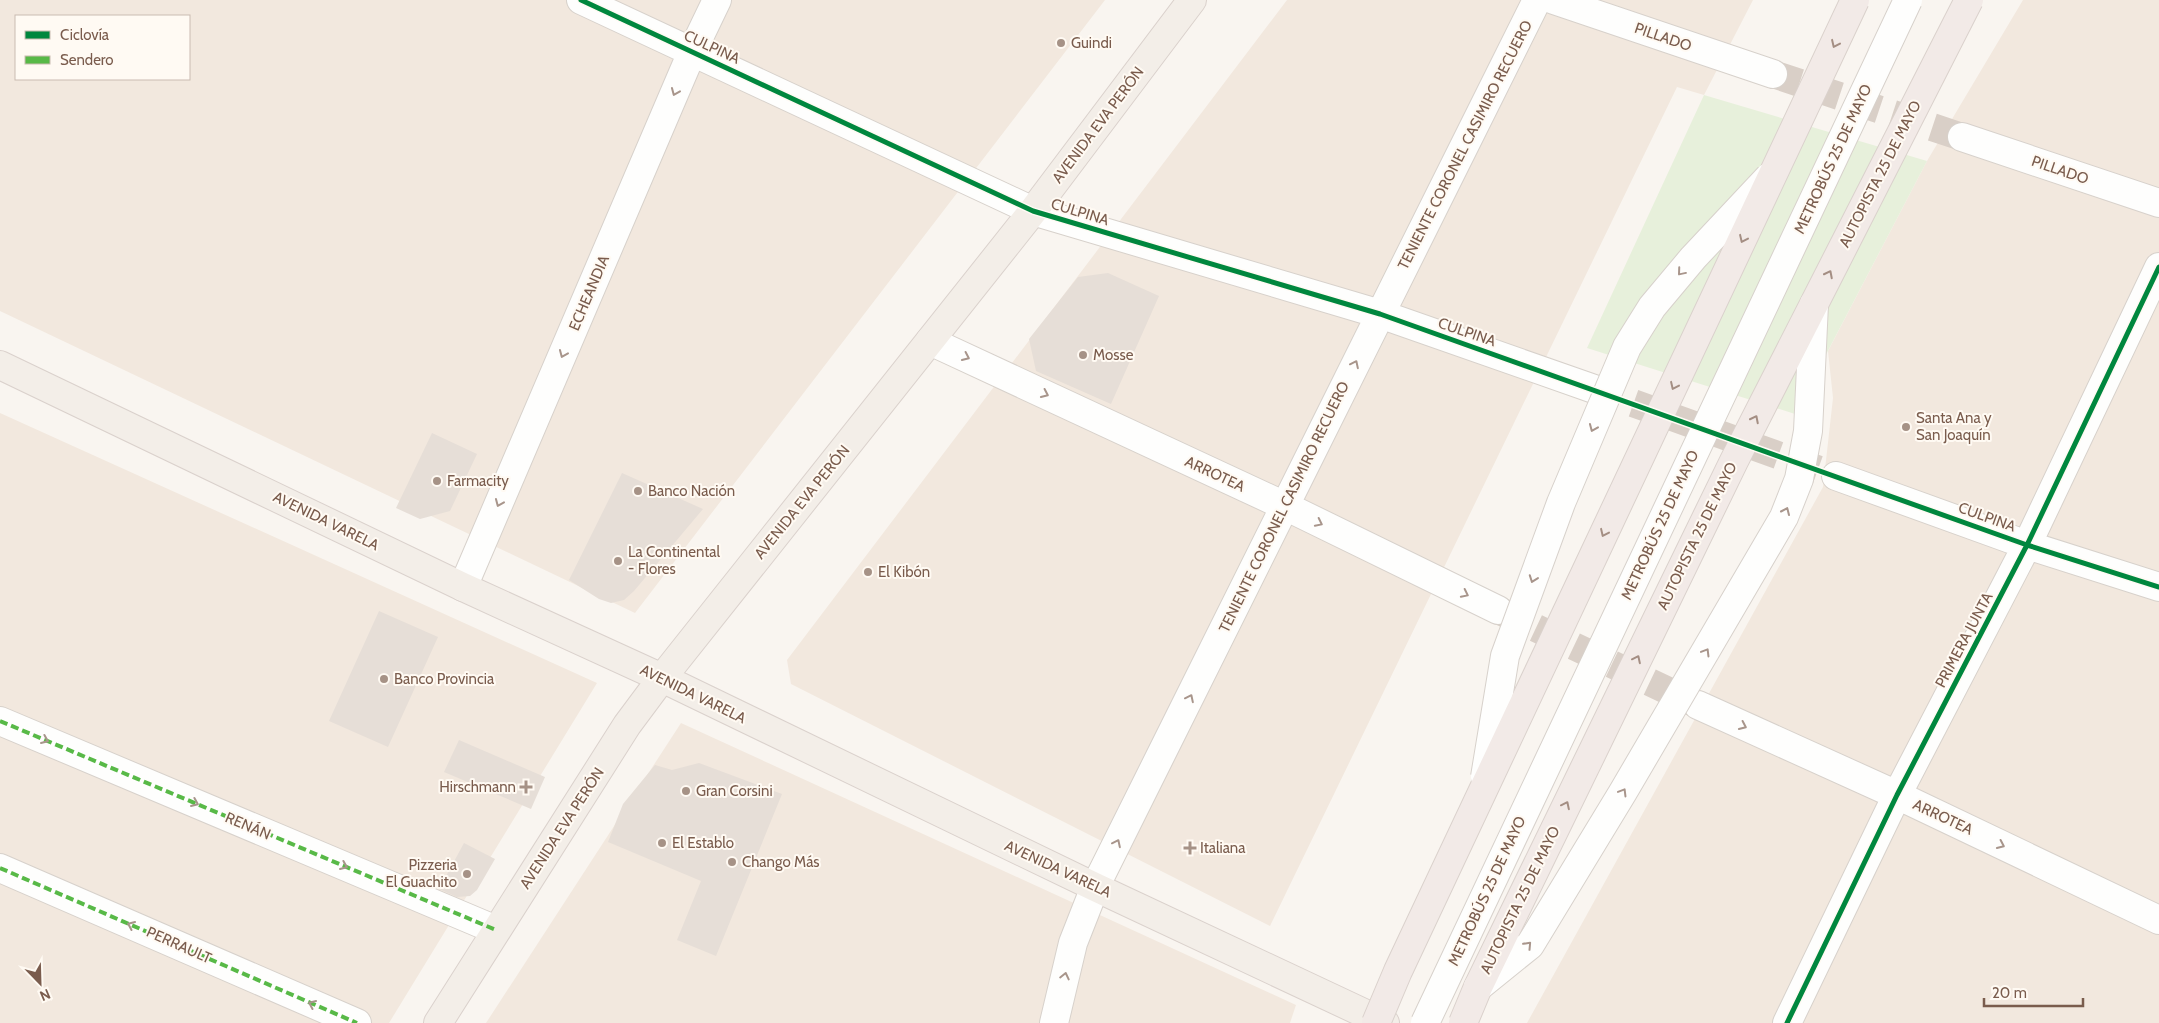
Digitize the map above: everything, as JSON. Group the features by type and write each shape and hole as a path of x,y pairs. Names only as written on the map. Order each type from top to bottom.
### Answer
{"highway":[{"path":"1376,1023 1398,971 1855,0"},
{"name":"AUTOPISTA 25 DE MAYO","path":"1463,1023 1478,987 1729,470 1969,0"}],"main road":[{"name":"AVENIDA EVA PERÓN","path":"438,1023 627,725 662,678 1033,211 1192,0"},
{"name":"AVENIDA VARELA","path":"0,364 463,587 662,678 1095,887 1385,1023"}],"street":[{"name":"CULPINA","path":"581,0 1033,211 1380,314 1594,389"},
{"name":"ECHEANDIA","path":"463,587 692,52 718,0"},
{"name":"TENIENTE CORONEL CASIMIRO RECUERO","path":"1054,1023 1073,942 1095,887 1537,0"},
{"name":"PILLADO","path":"1554,0 1773,74"},
{"name":"METROBÚS 25 DE MAYO","path":"1425,1023 1908,0"},
{"name":"PILLADO","path":"1962,137 2159,203"},
{"path":"1483,790 1505,656 1561,503 1627,347 1652,307 1693,258 1774,172"},
{"name":"PRIMERA JUNTA","path":"1787,1023 1897,795 2027,545 2159,267"},
{"path":"1478,987 1530,945 1623,792 1784,516 1800,480 1808,431 1814,304"},
{"name":"ARROTEA","path":"930,341 1285,506 1498,610"},
{"name":"CULPINA","path":"1836,476 2027,545 2159,587"},
{"name":"ARROTEA","path":"1698,705 1897,795 2159,920"},
{"name":"RENÁN","path":"0,721 496,930"},
{"name":"PERRAULT","path":"0,868 357,1023"}],"shaded area":[{"path":"0,0 1105,0 635,613 0,311"},
{"path":"1287,0 1753,0 1704,95 1677,87 1270,926 791,684 787,660"},
{"path":"2023,0 2159,0 2159,1023 1527,1023 1823,487 1833,398 1828,351 1927,161"},
{"path":"0,413 597,683 389,1023 0,1023"},
{"path":"681,723 1296,1005 1290,1023 486,1023"}],"green space":[{"path":"1704,95 1927,161 1795,414 1587,348"}],"building":[{"name":"Mosse","path":"1108,273 1159,296 1111,404 1036,371 1029,339 1078,277"},
{"name":"Farmacity","path":"432,433 477,454 450,511 420,519 396,508"},
{"path":"622,473 703,509 634,591 624,600 611,603 599,599 569,580"},
{"name":"Banco Provincia","path":"379,611 438,637 388,747 329,721"},
{"path":"459,740 545,777 531,809 444,772"},
{"path":"699,763 782,794 716,956 677,940 701,881 608,842 623,804 655,765 672,770"},
{"name":"Pizzeria El Guachito","path":"464,843 495,859 477,890 470,896 457,897 439,889"}],"tunnel":[{"path":"1773,74 1962,137"},
{"path":"1594,389 1836,476"},
{"path":"1498,610 1698,705"}],"marked path":[{"path":"0,721 496,930"},
{"path":"0,868 357,1023"}],"cycle path":[{"path":"581,0 1033,211 1380,314 2027,545 2159,587"},
{"path":"1787,1023 1897,795 2027,545 2159,267"}],"place":[{"name":"Guindi","path":"1061,43"},
{"name":"Mosse","path":"1083,355"},
{"name":"Santa Ana y San Joaquín","path":"1906,427"},
{"name":"Farmacity","path":"437,481"},
{"name":"Banco Nación","path":"638,491"},
{"name":"La Continental - Flores","path":"618,561"},
{"name":"El Kibón","path":"868,572"},
{"name":"Banco Provincia","path":"384,679"},
{"name":"Hirschmann","path":"526,787"},
{"name":"Gran Corsini","path":"686,791"},
{"name":"El Establo","path":"662,843"},
{"name":"Italiana","path":"1190,848"},
{"name":"Chango Más","path":"732,862"},
{"name":"Pizzeria El Guachito","path":"467,874"}]}
